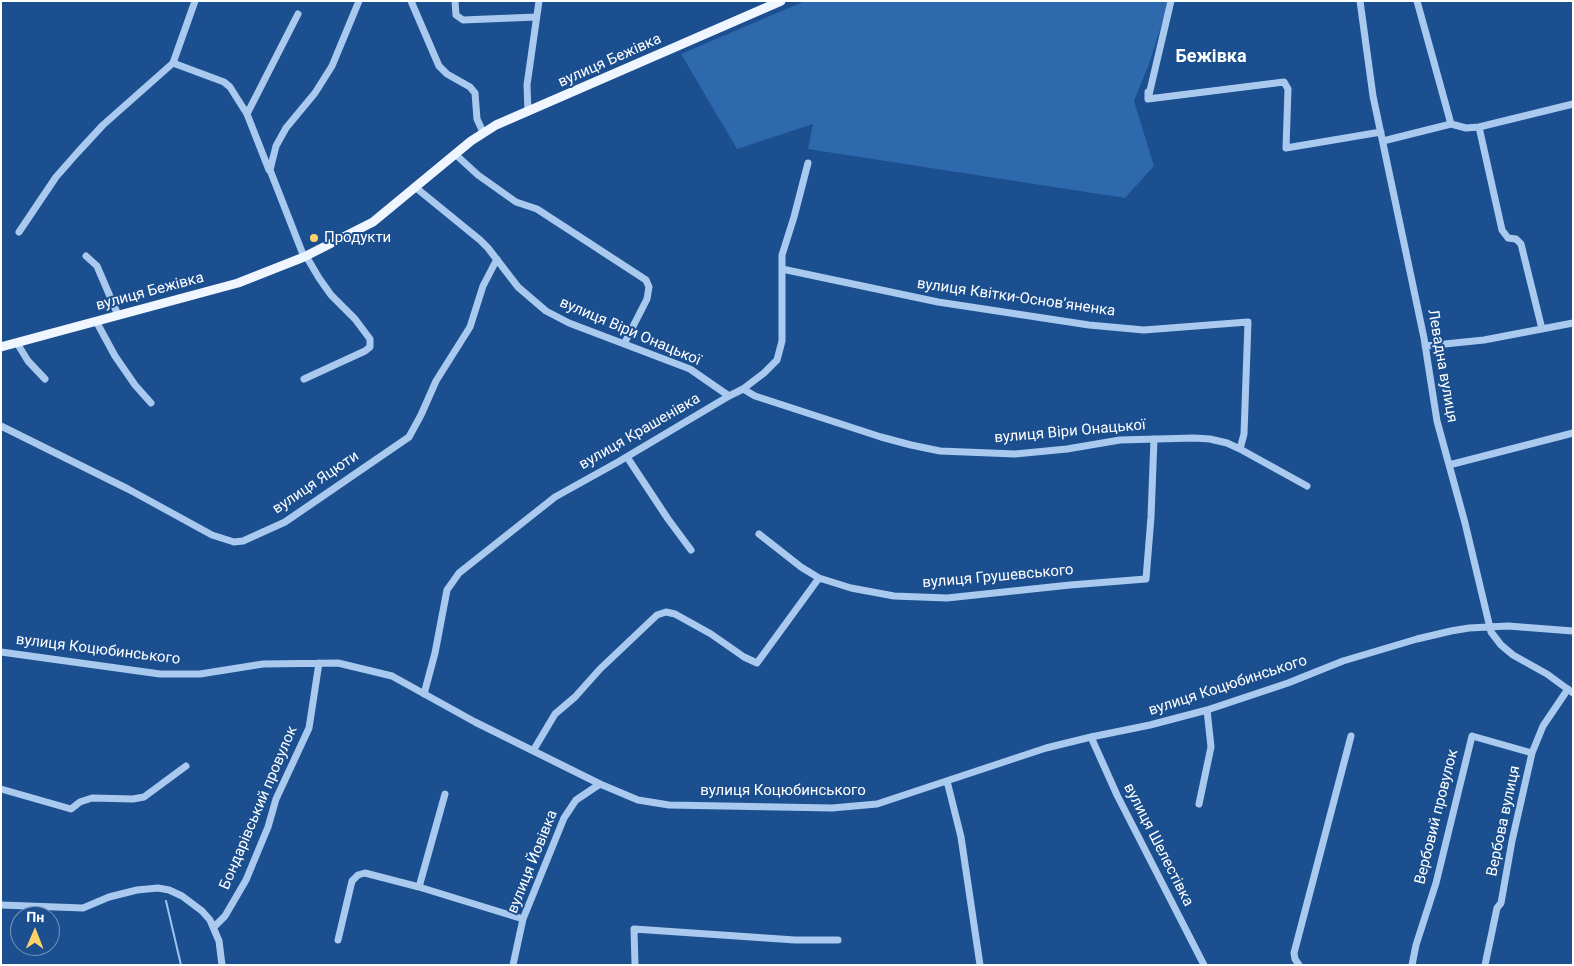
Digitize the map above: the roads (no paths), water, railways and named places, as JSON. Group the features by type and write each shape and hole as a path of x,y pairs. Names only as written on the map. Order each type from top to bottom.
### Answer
{"main road":[{"name":"вулиця Бежівка","path":"1,347 238,283 305,257 373,222 483,132 781,1"}],"street":[{"path":"19,232 56,178 78,152 103,125 173,63 196,1"},
{"path":"270,170 276,146 286,128 315,93 332,66 359,1"},
{"path":"411,1 439,66 447,74 470,87 475,92 477,119 483,132"},
{"path":"455,1 456,14 463,20 536,17"},
{"path":"528,112 527,85 539,1"},
{"path":"1171,1 1148,96 1284,82 1288,89 1286,148 1381,132"},
{"name":"Левадна вулиця","path":"1360,1 1368,62 1425,346 1437,421 1465,522 1491,632 1501,645 1513,655 1547,674 1570,691"},
{"path":"1417,1 1451,124"},
{"path":"247,114 298,14"},
{"path":"173,63 224,82 236,94 247,114 305,257 331,295 355,319 370,339 370,347 365,352 304,379"},
{"path":"1383,141 1451,124 1466,128 1479,127 1573,104"},
{"path":"1479,127 1502,230 1508,238 1516,239 1521,244 1542,329"},
{"path":"455,154 478,175 516,202 537,210 646,280 649,287 648,299 624,344"},
{"name":"вулиця Крашенівка","path":"424,694 435,653 447,590 459,573 555,497 627,457 729,396 743,390 777,360 780,351 782,255 808,163"},
{"name":"вулиця Віри Онацької","path":"415,187 480,240 518,287 546,311 569,323 690,369 729,396"},
{"path":"86,256 97,266 118,315"},
{"name":"вулиця Яцюти","path":"1,426 128,489 212,535 234,542 243,541 285,522 408,437 421,415 436,381 470,327 483,286 497,259"},
{"name":"вулиця Квітки-Основʼяненка","path":"782,269 938,302 1089,325 1144,330 1248,322 1244,434 1240,450"},
{"path":"96,321 115,356 135,385 151,403"},
{"path":"1425,346 1484,340 1573,322"},
{"path":"17,342 28,361 45,379"},
{"name":"вулиця Віри Онацької","path":"743,390 755,396 881,436 940,451 1015,454 1120,440 1210,439 1227,443 1307,486"},
{"path":"1448,465 1573,433"},
{"name":"вулиця Грушевського","path":"819,578 851,588 894,596 947,598 1146,579 1154,439"},
{"path":"627,457 658,505 691,550"},
{"path":"534,751 555,714 575,697 628,641 657,614 666,612 675,614 711,634 744,657 757,663 819,578 759,534"},
{"name":"вулиця Коцюбинського","path":"1,652 160,674 200,674 263,664 338,663 392,676 475,722 600,784 638,800 669,805 832,808 877,804 1046,748 1150,726 1207,710 1288,683 1343,661 1417,639 1469,628 1490,626 1573,631"},
{"name":"Бондарівський провулок","path":"214,927 225,916 246,880 268,827 276,799 309,728 319,663"},
{"name":"Вербова вулиця","path":"1485,965 1497,908 1501,903 1512,841 1532,752 1547,720 1570,691"},
{"path":"1199,804 1211,747 1207,710"},
{"path":"1299,965 1294,953 1351,736"},
{"name":"Вербовий провулок","path":"1412,965 1416,945 1436,883 1472,736 1532,752"},
{"name":"вулиця Шелестівка","path":"1091,737 1117,794 1204,965"},
{"path":"1,789 71,809 80,802 92,798 133,799 144,797 186,766"},
{"path":"947,780 961,836 980,965"},
{"name":"вулиця Йовівка","path":"513,965 523,919 564,818 576,800 600,784"},
{"path":"419,887 445,794"},
{"path":"338,940 352,881 358,875 365,873 419,887 523,919"},
{"path":"1,905 83,908 109,897 136,890 158,888 169,890 182,896 202,910 210,920 219,941 222,965"},
{"path":"635,965 634,929 658,929 795,940 838,940"}],"waterway":[{"path":"166,901 181,965"}],"place":[{"name":"Продукти","path":"314,238"}],"district":[{"name":"Бежівка","path":"1211,57"}]}
